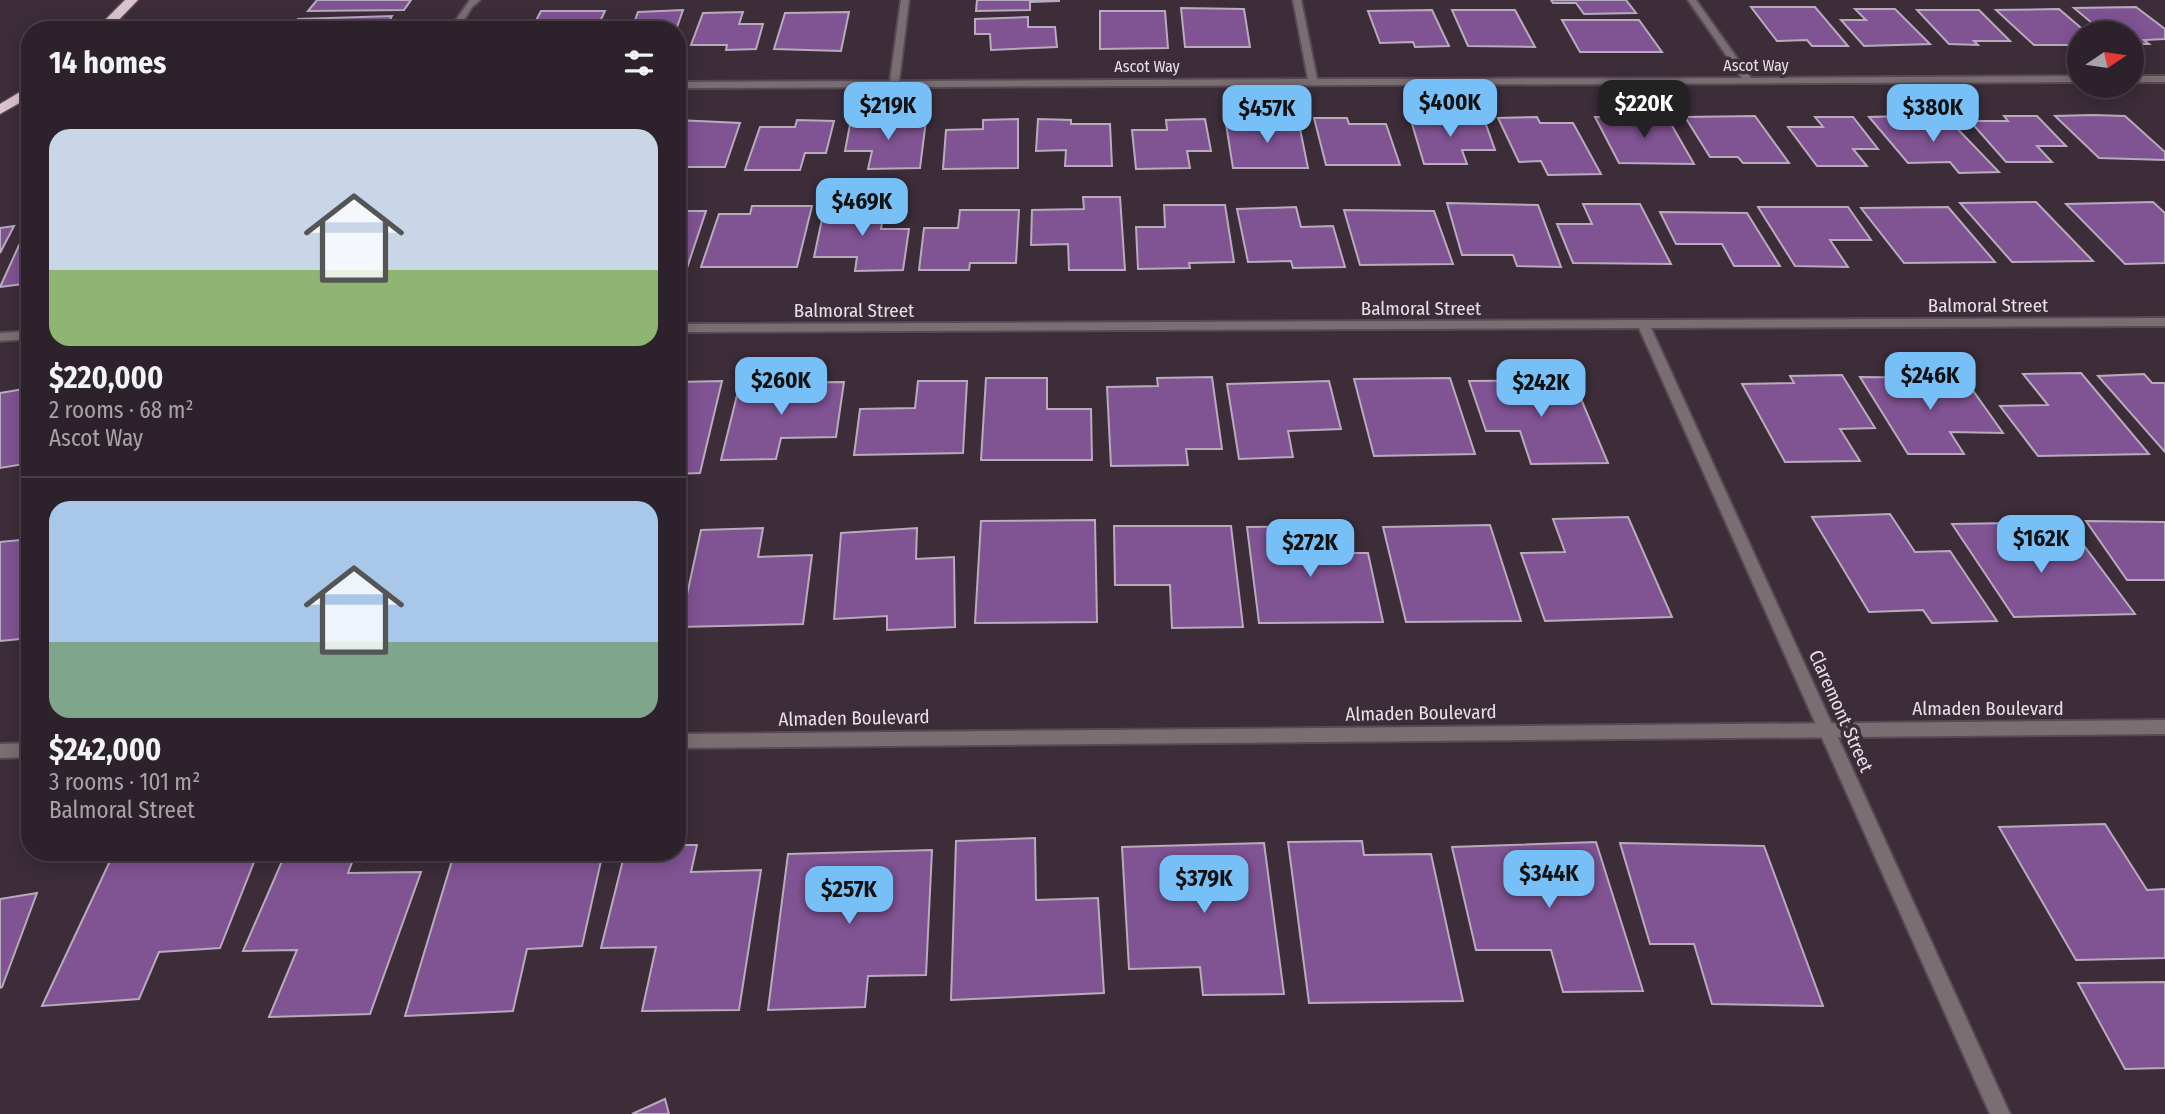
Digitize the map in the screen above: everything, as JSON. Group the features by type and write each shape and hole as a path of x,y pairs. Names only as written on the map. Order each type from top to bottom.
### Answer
{"highway":[{"path":"110,21 132,0"},
{"path":"0,110 21,96"}],"street":[{"path":"459,21 469,5 477,0"},
{"path":"894,83 905,0"},
{"path":"1297,0 1313,81"},
{"path":"1692,0 1748,80"},
{"name":"Ascot Way","path":"686,85 2067,79"},
{"path":"2144,79 2165,79"},
{"name":"Balmoral Street","path":"686,328 1644,326 2165,321"},
{"name":"Claremont Street","path":"1644,326 2000,1114"},
{"path":"0,337 21,336"},
{"name":"Almaden Boulevard","path":"686,741 2165,727"},
{"path":"0,751 21,750"}],"building":[{"path":"317,0 411,0 404,10 308,11"},
{"path":"977,0 1059,1 1030,2 1030,10 976,11"},
{"path":"1551,0 1626,0 1636,13 1584,14 1576,3 1553,3"},
{"path":"1751,7 1815,7 1848,46 1812,46 1807,40 1777,41"},
{"path":"2136,7 2165,29 2165,39 2144,40 2144,21 2090,21 2074,8"},
{"path":"1181,8 1244,9 1250,47 1185,47"},
{"path":"1855,9 1895,9 1930,44 1864,46 1841,20 1866,20"},
{"path":"2059,9 2073,21 2067,21 2067,45 2034,45 1996,10"},
{"path":"683,10 679,21 635,21 638,12"},
{"path":"1432,10 1449,46 1415,47 1413,42 1380,43 1368,11"},
{"path":"1452,10 1515,10 1535,47 1468,46"},
{"path":"1917,10 1979,10 2010,41 1974,41 1978,45 1949,44"},
{"path":"541,11 605,11 600,21 536,21"},
{"path":"1100,11 1165,11 1168,48 1100,49"},
{"path":"743,12 739,24 763,24 756,49 726,50 727,45 691,45 703,13"},
{"path":"849,12 841,51 774,49 785,13"},
{"path":"392,16 389,21 297,21"},
{"path":"1028,17 1028,27 1055,27 1057,47 991,50 990,34 975,34 975,19"},
{"path":"1562,20 1639,20 1662,52 1580,52"},
{"path":"1755,116 1789,163 1743,163 1738,157 1710,157 1685,117"},
{"path":"1904,116 1908,122 1950,121 1999,172 1959,173 1950,162 1908,163 1869,117"},
{"path":"2004,116 2037,116 2066,146 2037,146 2052,162 2006,162 1970,121 2008,121"},
{"path":"2055,116 2125,116 2165,152 2165,160 2099,158"},
{"path":"1410,117 1484,119 1495,150 1462,150 1467,164 1424,164"},
{"path":"1537,117 1540,123 1573,123 1601,174 1548,175 1541,161 1519,162 1498,118"},
{"path":"1595,117 1667,117 1694,164 1619,163"},
{"path":"1815,117 1853,117 1878,149 1853,149 1867,166 1817,166 1788,127 1823,127"},
{"path":"1314,118 1347,118 1349,124 1386,124 1400,165 1326,165"},
{"path":"851,119 926,120 920,168 868,169 872,151 845,151"},
{"path":"1018,119 1018,168 943,169 946,130 983,129 983,120"},
{"path":"1038,119 1071,120 1071,124 1110,124 1112,166 1065,166 1066,150 1036,151"},
{"path":"1205,119 1211,151 1187,151 1190,168 1136,169 1132,130 1167,130 1166,120"},
{"path":"1257,119 1298,119 1308,168 1233,168 1226,124 1258,124"},
{"path":"686,120 740,123 725,167 686,167"},
{"path":"797,120 834,121 826,153 805,153 800,170 745,170 760,127 795,127"},
{"path":"1083,197 1120,197 1125,270 1069,270 1068,244 1031,245 1032,210 1084,209"},
{"path":"2036,202 2093,261 2012,262 1960,203"},
{"path":"2153,202 2165,213 2165,263 2125,264 2066,204"},
{"path":"1447,203 1538,205 1561,267 1517,266 1513,255 1462,255"},
{"path":"1583,204 1640,204 1671,264 1573,263 1557,224 1592,224"},
{"path":"825,205 885,205 881,229 909,229 903,270 855,271 857,257 814,257"},
{"path":"1164,205 1225,205 1234,262 1189,263 1190,268 1138,269 1136,227 1165,227"},
{"path":"752,206 812,206 797,267 701,267 719,214 750,214"},
{"path":"1296,207 1301,227 1333,226 1345,267 1293,268 1291,261 1248,262 1237,209"},
{"path":"1758,207 1848,207 1871,240 1830,240 1848,267 1795,266"},
{"path":"1948,207 1995,262 1904,263 1861,208"},
{"path":"960,210 1019,210 1016,263 970,263 969,270 919,270 924,228 958,228"},
{"path":"1344,210 1434,211 1453,264 1360,265"},
{"path":"686,211 706,211 686,271"},
{"path":"1660,212 1747,213 1780,266 1734,266 1722,244 1676,244"},
{"path":"14,226 0,253 0,228"},
{"path":"21,241 21,284 0,287"},
{"path":"2081,373 2149,454 2038,456 2000,406 2048,405 2023,374"},
{"path":"2144,374 2152,383 2165,383 2165,452 2098,376"},
{"path":"1842,375 1875,428 1840,429 1860,461 1785,462 1742,384 1794,383 1790,376"},
{"path":"1212,377 1222,449 1186,449 1188,465 1111,466 1107,387 1158,386 1157,378"},
{"path":"1860,377 1964,378 2003,433 1950,432 1964,454 1908,454"},
{"path":"986,378 1047,378 1047,409 1091,409 1092,460 981,460"},
{"path":"1450,378 1475,454 1374,456 1354,379"},
{"path":"1573,380 1608,463 1531,464 1520,431 1486,431 1469,381"},
{"path":"722,381 700,473 686,474 686,382"},
{"path":"918,381 967,381 963,453 854,455 860,409 915,408"},
{"path":"1329,381 1341,429 1288,431 1293,457 1239,459 1227,384"},
{"path":"844,382 836,437 781,438 776,459 721,460 740,383"},
{"path":"21,390 21,464 0,468 0,393"},
{"path":"1890,514 1915,552 1950,551 1997,621 1932,623 1923,610 1869,612 1812,517"},
{"path":"1628,517 1672,617 1545,621 1521,553 1565,552 1553,519"},
{"path":"1095,520 1097,622 975,623 981,521"},
{"path":"2086,521 2165,522 2165,580 2127,580"},
{"path":"2010,523 2028,548 2085,547 2135,614 2014,617 1952,524"},
{"path":"1490,525 1521,621 1406,622 1383,527"},
{"path":"1114,526 1231,526 1243,627 1172,628 1170,585 1115,585"},
{"path":"1323,526 1329,553 1368,553 1383,622 1259,623 1247,527"},
{"path":"763,528 758,557 812,555 803,624 686,627 686,599 701,530"},
{"path":"917,528 916,559 954,557 955,627 887,630 887,616 834,619 841,533"},
{"path":"21,540 21,639 0,641 0,542"},
{"path":"2105,824 2147,890 2165,889 2165,958 2076,960 1999,827"},
{"path":"1035,838 1036,900 1098,898 1104,993 951,1000 956,841"},
{"path":"1362,841 1364,855 1431,854 1463,1001 1309,1003 1288,842"},
{"path":"1596,842 1643,991 1563,992 1551,950 1476,950 1452,847"},
{"path":"1264,843 1284,994 1203,995 1200,967 1129,969 1122,847"},
{"path":"1620,843 1764,846 1823,1006 1712,1004 1694,944 1650,944"},
{"path":"686,845 697,845 691,872 761,870 739,1010 642,1011 656,947 601,948 623,861 686,861"},
{"path":"932,850 926,975 868,976 865,1007 768,1010 788,854"},
{"path":"110,861 254,861 220,948 159,952 139,999 42,1006"},
{"path":"282,861 353,861 348,873 421,872 370,1014 269,1017 297,950 243,951"},
{"path":"452,861 601,861 582,946 527,949 513,1011 405,1016"},
{"path":"37,893 2,987 0,988 0,899"},
{"path":"2165,982 2165,1068 2125,1069 2078,983"},
{"path":"665,1099 669,1114 632,1114"}]}
